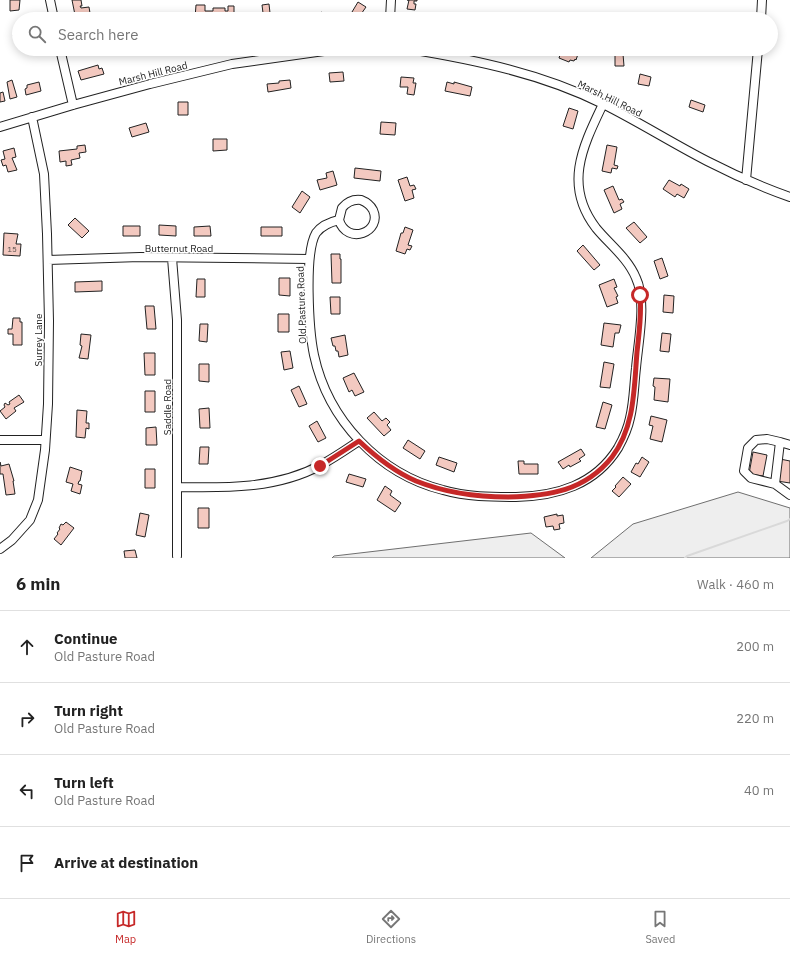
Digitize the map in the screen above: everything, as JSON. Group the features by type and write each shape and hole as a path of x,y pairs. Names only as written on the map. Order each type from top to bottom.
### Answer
{"street":[{"path":"50,0 53,12"},
{"path":"390,12 391,0"},
{"path":"761,12 762,0"},
{"path":"62,56 73,105"},
{"name":"Marsh Hill Road","path":"0,127 150,84 232,64 289,56"},
{"name":"Marsh Hill Road","path":"450,56 521,72 555,83 603,104 706,161 746,180 790,197"},
{"path":"746,180 757,56"},
{"name":"Old Pasture Road","path":"340,220 327,224 317,232 312,243 309,259 310,327 315,363 323,386 332,405 359,441 390,466 415,480 442,490 481,496 529,496 556,493 577,485 596,473 612,457 623,438 630,416 641,303 639,287 633,271 596,227 587,213 581,197 578,165 581,152 603,104"},
{"name":"Surrey Lane","path":"0,549 12,540 30,520 38,500 48,404 48,260 44,174 32,117"},
{"path":"352,200 360,200 368,204 374,215 372,227 357,235 346,231 340,220 339,216 342,208 352,200"},
{"name":"Butternut Road","path":"48,260 105,258 309,259"},
{"name":"Saddle Road","path":"172,258 177,320 177,556"},
{"path":"790,445 767,439 756,440 748,448 744,471 751,478 775,484 790,495"},
{"path":"0,440 45,440"},
{"path":"177,486 232,487 264,483 281,479 320,466 359,441"},
{"path":"775,484 780,442"}],"shaded area":[{"path":"738,492 790,508 790,558 591,558 633,524"},
{"path":"531,533 565,558 332,558 334,556"}],"building":[{"path":"10,0 20,0 19,10 10,11"},
{"path":"72,0 81,0 81,8 89,7 90,12 74,12"},
{"path":"409,0 417,0 414,1 414,4 416,4 415,10 407,9"},
{"path":"358,2 366,7 362,12 352,12"},
{"path":"269,4 270,12 263,12 262,5"},
{"path":"196,5 205,5 205,11 213,11 213,8 225,8 225,11 228,11 228,6 234,6 234,12 195,12"},
{"path":"560,56 577,56 576,60 570,60 569,62 559,58"},
{"path":"615,56 623,56 624,66 615,66"},
{"path":"98,65 99,69 102,68 104,74 81,80 78,71"},
{"path":"343,72 344,81 330,82 329,73"},
{"path":"640,74 651,77 649,86 638,84"},
{"path":"401,77 414,78 413,83 416,83 414,95 407,94 408,87 400,87"},
{"path":"12,80 17,97 10,99 7,82"},
{"path":"290,80 291,88 268,92 267,84"},
{"path":"39,82 41,91 26,95 25,89 27,88 27,85"},
{"path":"447,82 454,84 454,82 472,87 470,96 445,91"},
{"path":"3,92 5,101 0,102 0,93"},
{"path":"691,100 705,105 703,112 689,107"},
{"path":"178,102 188,102 188,115 178,115"},
{"path":"569,108 578,111 573,129 563,126"},
{"path":"381,122 396,123 395,135 380,134"},
{"path":"146,123 149,132 132,137 129,128"},
{"path":"213,139 227,139 227,150 213,151"},
{"path":"85,145 86,152 79,153 80,158 71,160 72,165 66,166 66,161 60,162 59,151 77,149 77,146"},
{"path":"607,145 617,147 614,165 618,166 617,169 612,168 611,173 602,171"},
{"path":"14,148 16,157 12,158 17,170 8,172 6,165 3,166 1,160 5,159 3,151"},
{"path":"355,168 381,171 380,181 354,178"},
{"path":"333,171 337,185 320,190 317,180 327,178 326,173"},
{"path":"407,177 410,186 414,185 416,189 412,190 414,198 405,201 398,180"},
{"path":"669,180 680,186 681,184 689,189 684,198 677,194 675,197 663,189"},
{"path":"613,186 619,200 622,199 624,202 620,204 622,209 614,213 604,190"},
{"path":"302,191 310,197 300,213 292,207"},
{"path":"75,218 89,231 82,238 68,225"},
{"path":"634,222 647,237 640,243 626,228"},
{"path":"159,225 176,226 176,236 159,235"},
{"path":"123,226 140,226 140,236 123,236"},
{"path":"210,226 211,236 194,236 194,227"},
{"path":"261,227 282,227 282,236 261,236"},
{"path":"405,227 413,230 408,245 412,246 410,250 407,249 405,254 396,251 401,233 403,233"},
{"path":"4,233 18,234 16,244 21,244 20,256 3,255"},
{"path":"583,245 600,265 594,270 577,251"},
{"path":"331,254 340,254 341,283 332,283"},
{"path":"662,258 668,276 660,279 654,261"},
{"path":"279,278 290,278 290,296 279,295"},
{"path":"197,279 205,279 205,297 196,297"},
{"path":"614,279 617,287 614,288 618,296 616,297 618,303 607,307 599,285"},
{"path":"102,281 102,291 75,292 75,282"},
{"path":"664,295 674,296 673,313 663,312"},
{"path":"330,297 340,297 340,314 331,314"},
{"path":"145,306 154,306 156,329 147,329"},
{"path":"278,314 289,314 289,332 278,332"},
{"path":"13,318 20,318 20,322 22,322 22,345 13,345 13,334 8,334 8,329 12,329"},
{"path":"604,323 621,325 619,333 615,333 613,347 601,345"},
{"path":"200,324 208,324 207,342 199,341"},
{"path":"662,333 671,334 669,352 660,351"},
{"path":"81,334 91,335 88,359 79,358 82,346 80,345"},
{"path":"345,335 348,355 339,357 338,351 336,351 335,346 333,346 331,338"},
{"path":"290,351 293,368 284,370 281,352"},
{"path":"144,353 155,353 155,375 145,375"},
{"path":"604,362 614,364 610,388 600,387"},
{"path":"199,364 209,364 209,382 199,381"},
{"path":"354,373 364,392 355,396 352,390 349,392 343,378"},
{"path":"654,378 670,379 668,402 654,400"},
{"path":"299,386 307,404 299,407 291,390"},
{"path":"145,391 155,391 155,412 145,412"},
{"path":"19,395 24,402 14,408 16,411 6,419 0,411 5,407 5,403 8,405 10,404 9,402"},
{"path":"603,402 612,405 605,429 596,427"},
{"path":"209,408 210,428 200,428 199,409"},
{"path":"77,410 87,411 86,423 89,423 89,429 86,428 85,438 76,437"},
{"path":"374,412 382,421 386,418 390,422 387,425 391,430 384,436 367,418"},
{"path":"651,416 667,420 662,442 650,439 653,426 649,425"},
{"path":"317,421 326,438 318,442 309,426"},
{"path":"156,427 157,445 146,445 146,428"},
{"path":"408,440 425,451 420,459 403,448"},
{"path":"200,447 209,447 208,464 199,464"},
{"path":"581,449 585,455 579,459 581,461 570,467 569,465 563,469 558,462"},
{"path":"753,452 767,455 763,476 749,474"},
{"path":"439,457 457,463 454,472 436,465"},
{"path":"642,457 649,462 640,477 631,472 636,463 638,464"},
{"path":"780,459 790,461 790,483 777,481"},
{"path":"518,461 524,461 524,464 538,464 538,474 519,474"},
{"path":"0,462 1,466 9,464 14,481 15,494 6,495 3,474 0,474"},
{"path":"70,467 82,471 78,484 82,485 80,494 71,491 73,484 66,482"},
{"path":"145,469 155,469 155,488 145,488"},
{"path":"349,474 366,479 363,487 346,482"},
{"path":"623,477 631,484 619,497 612,491"},
{"path":"385,486 392,491 390,495 401,503 395,512 377,500"},
{"path":"198,508 209,508 209,528 198,528"},
{"path":"140,513 149,515 145,537 136,535"},
{"path":"557,514 557,516 563,515 564,523 559,524 560,529 554,530 553,526 546,527 544,517"},
{"path":"66,522 74,528 61,545 54,539 58,534 57,533 61,524 63,525"},
{"path":"135,550 137,558 125,558 124,551"}],"waterway":[{"path":"685,558 790,519"}],"route":[{"path":"320,466 359,441 378,458 402,474 428,486 455,493 493,497 529,496 556,493 577,485 596,473 612,457 628,427 632,406 641,312 640,295"}]}
